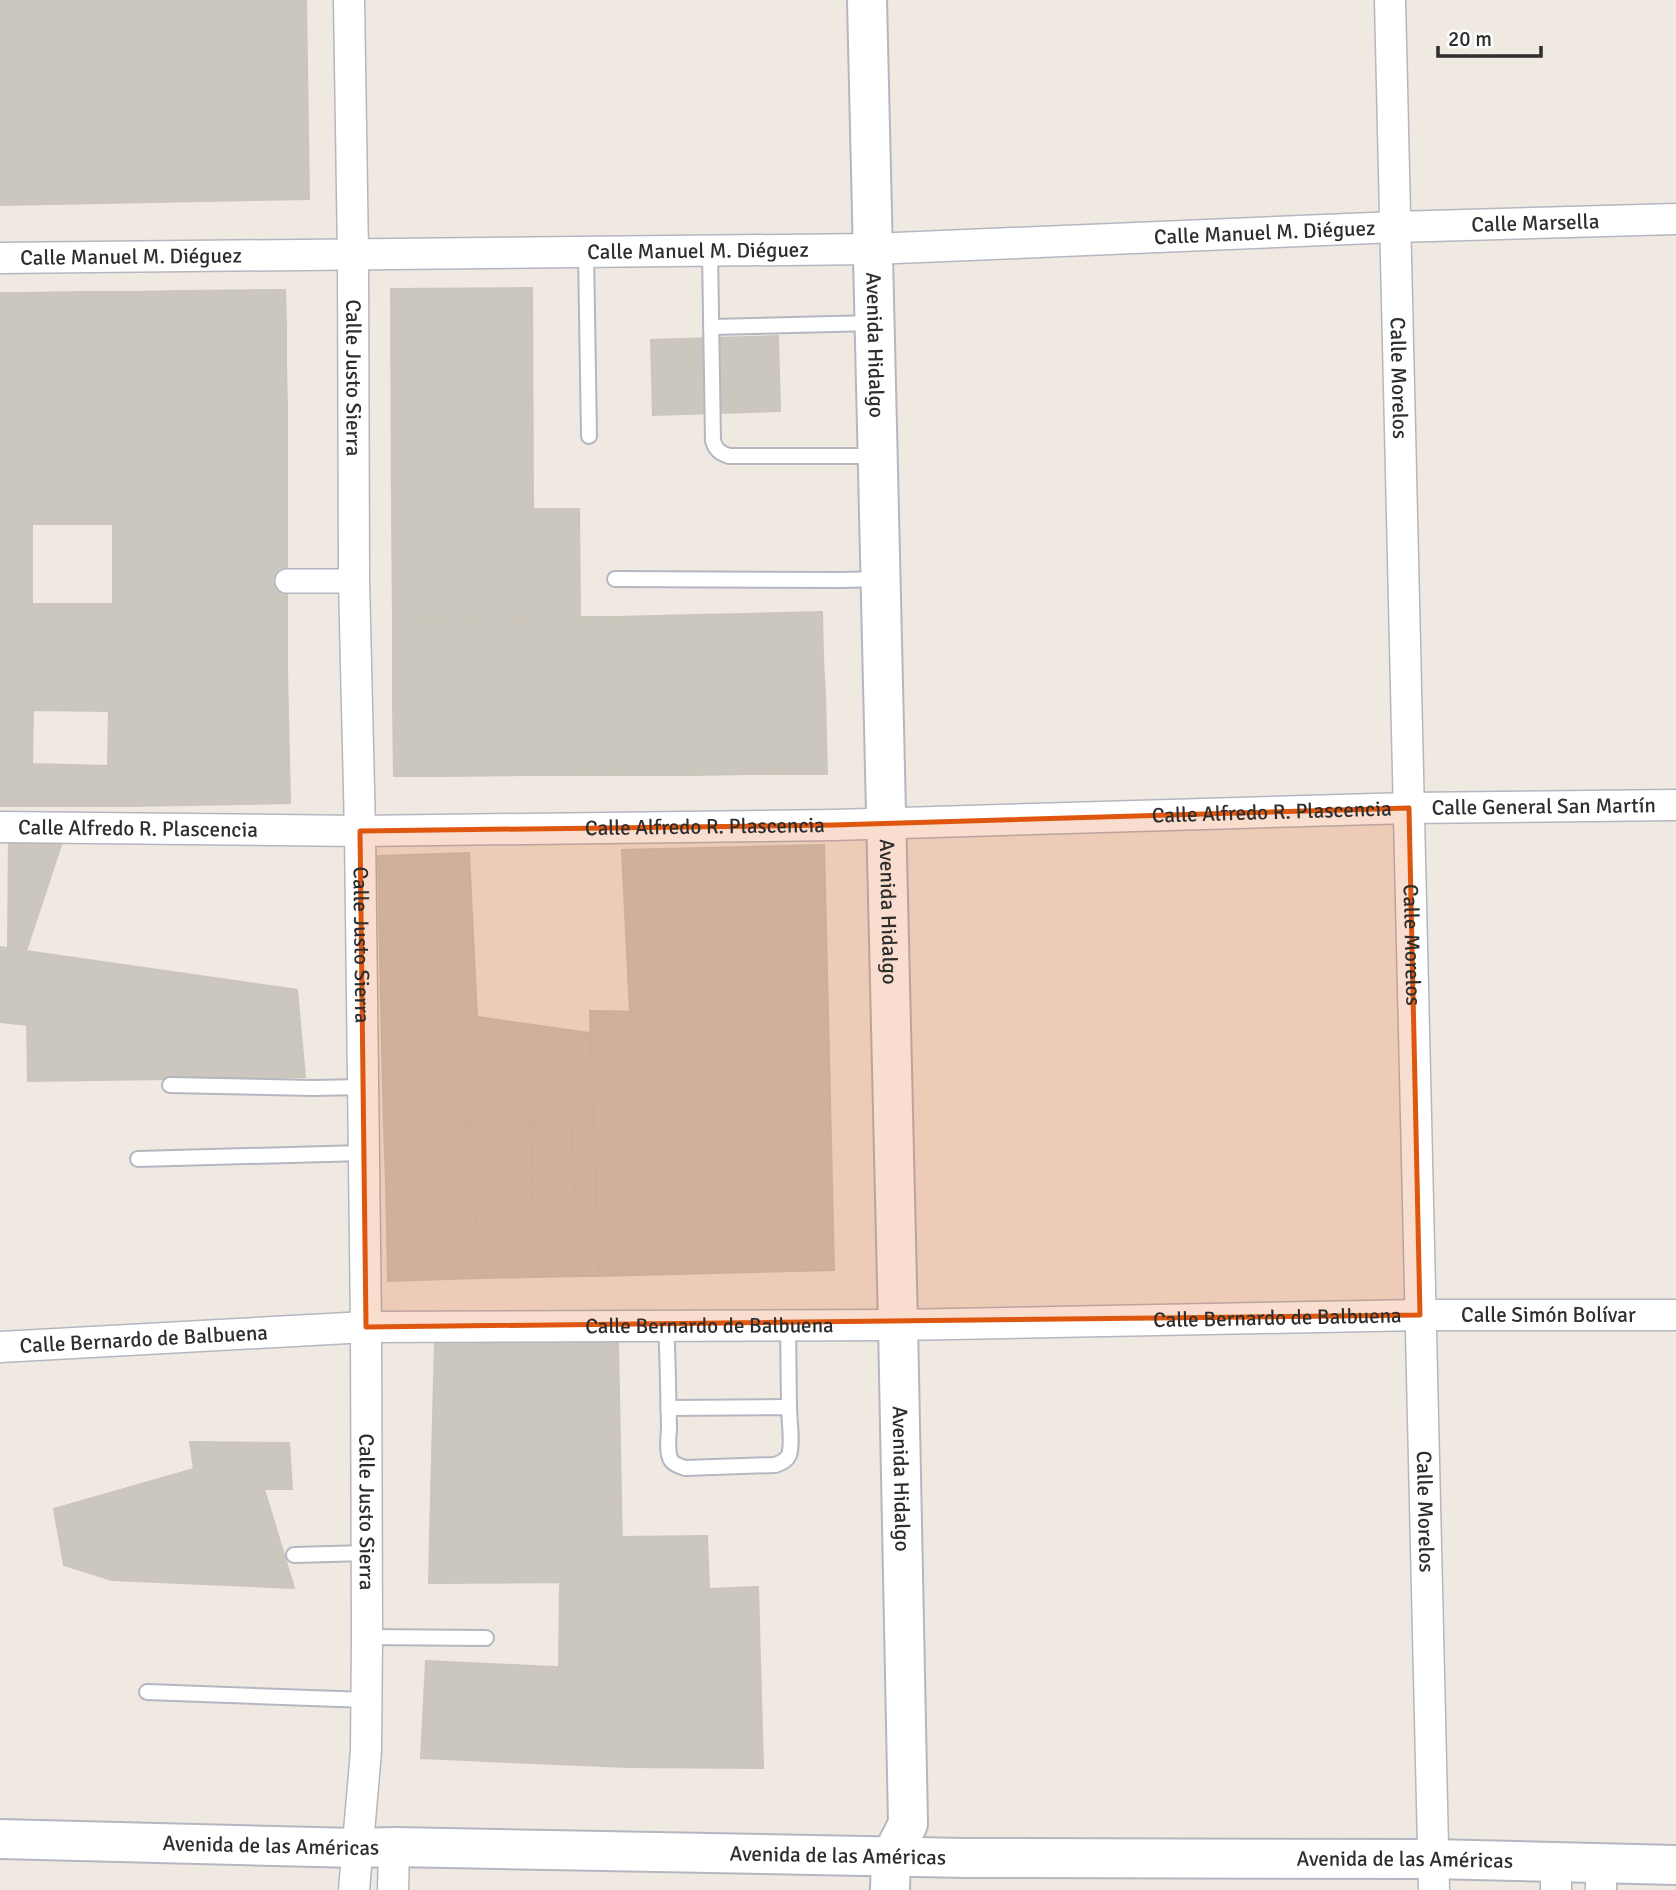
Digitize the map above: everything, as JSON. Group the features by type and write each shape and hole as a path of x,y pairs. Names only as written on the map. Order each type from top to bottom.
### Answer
{"main road":[{"name":"Avenida Hidalgo","path":"867,0 909,1863"},
{"name":"Avenida de las Américas","path":"0,1839 1433,1875 1601,1877 1676,1865"}],"street":[{"name":"Calle Justo Sierra","path":"349,0 354,581 366,1327 367,1637 366,1751 354,1890"},
{"name":"Calle Morelos","path":"1390,0 1433,1875"},
{"name":"Calle Marsella","path":"1396,227 1676,219"},
{"name":"Calle Manuel M. Diéguez","path":"0,258 872,249 1396,227"},
{"path":"287,581 354,581"},
{"name":"Calle General San Martín","path":"1409,808 1676,805"},
{"name":"Calle Alfredo R. Plascencia","path":"0,827 360,831 886,824 1409,808"},
{"name":"Calle Simón Bolívar","path":"1420,1315 1676,1315"},
{"name":"Calle Bernardo de Balbuena","path":"0,1347 366,1327 898,1325 1420,1315"},
{"path":"393,1890 394,1847"}],"lane":[{"path":"710,251 713,441 716,449 729,456 877,456"},
{"path":"586,252 589,436"},
{"path":"711,327 874,323"},
{"path":"615,579 880,578"},
{"path":"170,1085 363,1087"},
{"path":"138,1159 363,1153"},
{"path":"666,1326 669,1453 677,1465 685,1468 775,1465 789,1456 788,1325"},
{"path":"668,1408 789,1407"},
{"path":"294,1555 366,1553"},
{"path":"367,1637 486,1638"},
{"path":"147,1692 367,1700"}],"highlighted area":[{"path":"1409,808 1420,1315 366,1327 360,831 834,825"}],"building":[{"path":"0,0 5,0 0,58"},
{"path":"5,0 306,0 309,199 0,205 0,58"},
{"path":"532,288 533,509 392,511 391,289"},
{"path":"285,290 286,325 182,326 182,291"},
{"path":"182,291 183,449 138,450 137,292"},
{"path":"83,292 137,292 138,450 84,450"},
{"path":"83,292 84,450 28,451 26,293"},
{"path":"0,293 26,293 28,451 0,451"},
{"path":"286,325 286,365 183,366 182,326"},
{"path":"778,336 780,411 653,415 651,340"},
{"path":"286,365 287,408 183,409 183,366"},
{"path":"287,408 287,448 183,449 183,409"},
{"path":"287,448 287,668 130,669 130,806 0,806 0,451","holes":["32,524 113,524 113,604 32,604","33,710 109,711 108,766 32,764"]},
{"path":"579,509 580,617 393,621 392,511"},
{"path":"822,612 823,658 745,656 746,614"},
{"path":"746,614 746,774 694,775 694,615"},
{"path":"694,615 694,775 619,775 618,617"},
{"path":"580,617 618,617 619,775 582,775"},
{"path":"580,617 582,775 526,775 520,619"},
{"path":"520,619 526,775 441,776 437,621"},
{"path":"393,621 437,621 441,776 415,776 413,700 393,702"},
{"path":"745,656 823,658 825,694 745,693"},
{"path":"287,668 290,803 130,806 130,669"},
{"path":"745,693 779,693 780,774 746,774"},
{"path":"779,693 825,694 827,774 780,774"},
{"path":"413,700 415,776 394,776 393,702"},
{"path":"64,836 26,951 28,1025 0,1022 0,947 8,948 9,837"},
{"path":"824,845 828,1014 630,1013 622,850"},
{"path":"469,853 477,1016 381,1003 378,856"},
{"path":"26,951 297,990 305,1077 28,1081"},
{"path":"381,1003 526,1024 531,1121 384,1125"},
{"path":"590,1011 828,1014 834,1270 599,1276"},
{"path":"526,1024 590,1033 599,1276 579,1276 571,1118 531,1121"},
{"path":"571,1118 579,1276 534,1277 531,1121"},
{"path":"531,1121 534,1277 478,1278 471,1123"},
{"path":"471,1123 474,1178 386,1181 384,1125"},
{"path":"474,1178 478,1278 388,1281 386,1181"},
{"path":"533,1342 535,1496 431,1495 435,1343"},
{"path":"533,1342 618,1342 621,1499 535,1496"},
{"path":"190,1442 289,1443 292,1489 264,1489 294,1588 112,1580 64,1565 54,1509 194,1469"},
{"path":"431,1495 621,1499 624,1670 559,1667 560,1582 429,1583"},
{"path":"707,1536 709,1589 758,1587 763,1768 626,1767 622,1537"},
{"path":"426,1661 532,1666 533,1763 421,1758"},
{"path":"532,1666 624,1670 626,1767 533,1763"}]}
